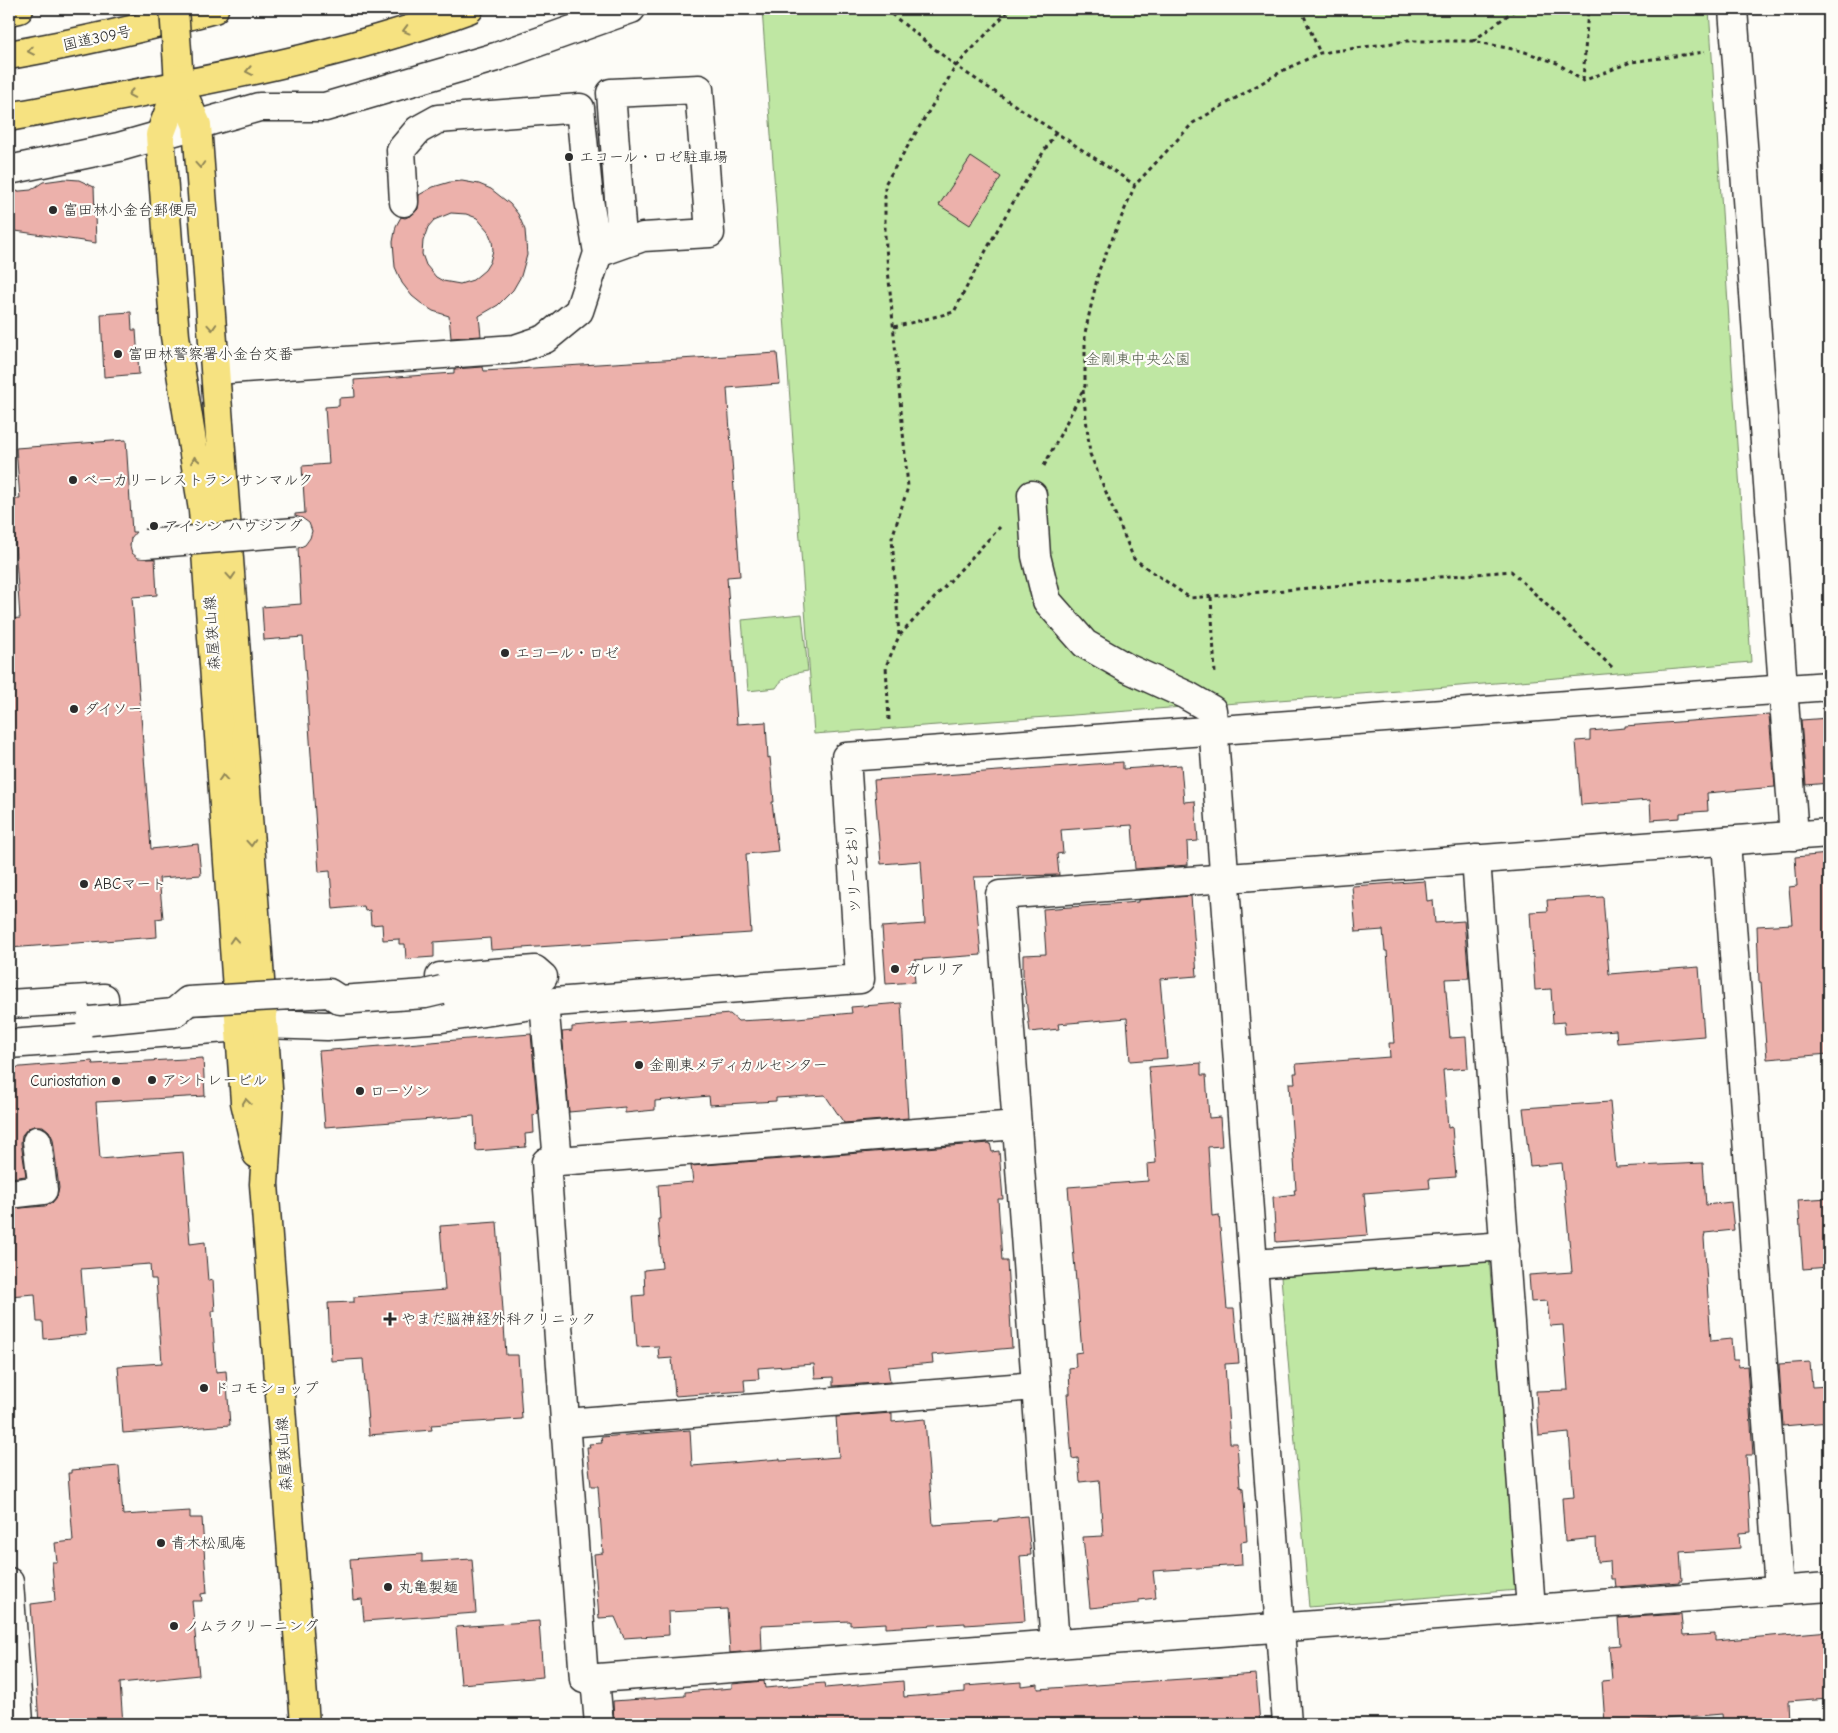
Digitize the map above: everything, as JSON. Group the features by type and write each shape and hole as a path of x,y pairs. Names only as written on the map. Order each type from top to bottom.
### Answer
{"main road":[{"path":"9,11 19,9"},
{"name":"森屋狭山線","path":"174,9 179,85 197,125 216,370 252,1025"},
{"name":"国道309号","path":"9,55 159,24 214,9"},
{"path":"9,117 273,66 426,25 469,9"},
{"name":"森屋狭山線","path":"179,85 160,136 175,336 203,510 252,1025 269,1102 264,1184 305,1724"}],"street":[{"path":"9,170 119,147 259,107 325,107 496,58 631,9"},
{"path":"1734,9 1794,836"},
{"path":"216,370 515,349 545,339 579,311 598,253 621,225 611,92 699,89 710,233 643,237 598,253"},
{"path":"404,202 401,150 418,130 438,119 580,108 589,200 598,253"},
{"path":"1032,495 1036,556 1047,602 1085,644 1127,668 1186,695 1213,720 1288,1724"},
{"path":"145,544 296,532"},
{"path":"891,754 1213,720 1646,699 1829,686"},
{"name":"ツリーどおり","path":"544,1003 860,979 846,757 891,754"},
{"path":"1055,1644 1000,895 1829,833"},
{"path":"1726,841 1780,1591"},
{"path":"1476,859 1531,1609"},
{"path":"9,1026 106,1020 174,1013 188,1001 329,993 340,1000 425,994 442,990 536,984 543,977 535,970 440,977 442,1018"},
{"path":"9,1004 104,998 106,1029"},
{"path":"9,1044 106,1029 252,1025 327,1026 442,1018 544,1003 558,1161"},
{"path":"1017,1125 546,1162 584,1679 1829,1587"},
{"path":"9,1194 43,1190 38,1141"},
{"path":"1254,1264 1505,1246"},
{"path":"566,1423 1036,1386"},
{"path":"9,1582 19,1722 9,1724"},
{"path":"595,1679 599,1724"}],"path":[{"path":"885,9 956,66 1136,185"},
{"path":"899,636 892,538 908,487 885,236 885,184 956,66 1010,9"},
{"path":"1301,9 1320,53"},
{"path":"1473,41 1516,9"},
{"path":"1583,81 1588,9"},
{"path":"891,754 886,666 899,636 1032,495 1043,468 1085,386 1085,333 1099,270 1136,185 1193,123 1284,70 1320,53 1407,41 1473,41 1522,51 1556,63 1583,81"},
{"path":"1583,81 1631,62 1736,48"},
{"path":"894,327 954,312 984,252 1056,132"},
{"path":"1083,389 1090,454 1134,559 1190,598 1511,572 1646,699"},
{"path":"1211,597 1216,690 1213,720"}],"green space":[{"name":"金剛東中央公園","path":"762,9 1709,9 1751,662 1374,693 814,734"},
{"path":"802,614 808,671 790,675 782,680 776,688 748,691 742,620"},
{"path":"1489,1258 1518,1590 1309,1607 1281,1277"}],"building":[{"path":"971,157 1001,177 970,225 939,205"},
{"path":"65,179 79,180 94,187 96,243 9,230 9,192 31,190 43,182"},
{"path":"462,181 479,184 491,189 510,204 518,214 525,230 527,255 521,276 513,290 498,305 479,316 481,336 451,338 449,316 433,311 412,296 402,283 395,267 393,242 396,226 401,217 405,218 412,215 418,209 419,195 433,187","holes":["451,213 466,214 477,218 488,231 493,250 490,262 485,270 473,280 460,284 443,281 436,277 426,265 422,254 423,241 428,227 434,220"]},
{"path":"131,312 132,330 136,330 139,374 104,377 101,314"},
{"path":"777,353 780,384 727,388 740,576 727,577 737,724 766,722 778,851 746,854 751,933 491,950 490,938 434,942 434,957 406,959 405,944 399,944 399,939 383,940 382,924 371,925 370,910 365,911 364,906 333,909 330,871 319,872 303,637 264,640 262,607 301,604 298,548 305,545 312,531 309,523 295,516 295,514 305,513 302,466 329,464 325,407 339,406 339,398 355,397 354,380 454,373 454,369 483,367 484,371"},
{"path":"126,440 132,532 136,532 131,538 130,546 132,553 138,558 155,559 157,595 132,597 151,849 198,844 201,875 159,878 163,918 156,919 157,937 9,948 9,619 20,618 12,499 20,499 16,448"},
{"path":"1769,715 1775,787 1707,793 1708,811 1680,813 1680,818 1651,820 1650,800 1581,805 1576,741 1590,740 1590,731 1625,728 1625,726"},
{"path":"1829,718 1829,783 1806,785 1801,720"},
{"path":"1123,762 1123,769 1181,765 1184,802 1195,801 1198,841 1187,842 1188,865 1135,869 1132,825 1061,830 1063,853 1057,854 1059,875 974,877 981,955 913,960 915,982 886,984 882,927 925,924 921,861 881,864 874,780"},
{"path":"1829,854 1829,1054 1767,1059 1761,982 1759,982 1757,926 1792,924 1789,887 1797,886 1795,857"},
{"path":"1425,881 1427,901 1433,900 1435,923 1464,921 1469,978 1445,979 1450,1038 1466,1037 1468,1068 1443,1070 1448,1128 1452,1127 1456,1177 1429,1179 1430,1188 1364,1193 1368,1235 1276,1242 1273,1197 1295,1194 1294,1190 1296,1190 1289,1083 1295,1083 1294,1073 1297,1073 1296,1064 1390,1057 1389,1043 1394,1043 1387,951 1385,951 1383,930 1356,932 1352,886"},
{"path":"1191,896 1197,976 1160,979 1167,1058 1130,1061 1127,1018 1058,1024 1059,1029 1030,1032 1023,974 1023,955 1046,954 1043,909"},
{"path":"1603,897 1609,974 1699,967 1704,1036 1617,1043 1616,1030 1565,1034 1564,1022 1553,1023 1551,989 1535,990 1530,912 1548,911 1547,900"},
{"path":"901,1003 908,1118 844,1123 825,1095 776,1098 776,1101 710,1105 709,1096 655,1101 655,1110 625,1113 625,1107 569,1112 562,1032 572,1031 572,1027 730,1014 738,1021 797,1018 852,1013 851,1007"},
{"path":"531,1034 538,1114 533,1115 534,1133 525,1134 526,1147 476,1151 474,1116 325,1127 319,1051"},
{"path":"203,1058 205,1096 96,1102 100,1159 183,1152 190,1244 205,1242 208,1281 213,1280 215,1311 212,1311 216,1372 226,1371 230,1425 123,1433 118,1366 162,1363 156,1279 151,1279 150,1264 81,1269 86,1335 44,1339 43,1322 37,1322 35,1294 9,1296 9,1209 45,1206 52,1203 57,1197 59,1188 53,1139 49,1131 43,1126 28,1128 22,1135 21,1143 26,1176 9,1178 9,1068 92,1061 93,1064"},
{"path":"1201,1063 1201,1075 1206,1075 1209,1118 1220,1117 1222,1146 1208,1147 1212,1216 1219,1215 1227,1309 1234,1309 1239,1363 1225,1364 1230,1443 1237,1443 1247,1541 1241,1542 1242,1565 1153,1571 1156,1598 1139,1600 1139,1603 1090,1608 1083,1537 1103,1536 1099,1480 1080,1482 1078,1458 1072,1459 1067,1394 1070,1394 1069,1368 1076,1367 1075,1353 1082,1352 1068,1187 1148,1181 1147,1164 1156,1163 1149,1067"},
{"path":"1610,1102 1616,1167 1703,1163 1706,1205 1731,1202 1734,1230 1705,1233 1704,1238 1711,1341 1731,1339 1733,1360 1738,1360 1739,1367 1747,1366 1753,1455 1746,1455 1751,1532 1739,1533 1740,1548 1680,1552 1682,1580 1679,1580 1679,1582 1616,1587 1615,1579 1611,1579 1610,1561 1597,1562 1596,1538 1565,1541 1562,1498 1574,1497 1569,1433 1539,1436 1536,1391 1568,1390 1563,1325 1550,1326 1547,1301 1531,1302 1529,1275 1572,1272 1562,1163 1530,1166 1523,1108"},
{"path":"990,1143 992,1152 999,1151 1003,1199 998,1199 1002,1261 1007,1261 1012,1348 932,1355 933,1363 888,1367 890,1382 833,1386 833,1377 815,1378 814,1364 758,1368 759,1379 744,1380 745,1391 675,1396 672,1358 659,1359 658,1346 637,1347 633,1296 645,1295 644,1270 662,1268 658,1219 660,1219 658,1185 693,1182 691,1166"},
{"path":"1829,1198 1829,1267 1803,1269 1798,1200"},
{"path":"497,1222 506,1355 518,1355 522,1419 431,1425 432,1430 369,1435 363,1359 331,1361 328,1303 354,1302 354,1297 445,1290 440,1226"},
{"path":"1810,1362 1812,1387 1829,1386 1829,1422 1783,1426 1779,1364"},
{"path":"892,1413 892,1422 925,1419 933,1525 998,1521 998,1519 1027,1516 1031,1555 1020,1556 1025,1621 886,1628 886,1623 850,1625 850,1621 761,1625 762,1650 730,1653 727,1609 668,1612 669,1635 624,1638 615,1617 599,1618 594,1554 603,1553 598,1486 591,1486 587,1447 590,1447 589,1444 602,1443 601,1437 690,1430 692,1466 780,1459 780,1461 839,1457 836,1417"},
{"path":"119,1466 123,1515 190,1511 190,1518 202,1518 207,1593 201,1594 202,1601 192,1601 199,1675 120,1683 123,1724 39,1724 31,1604 55,1601 52,1562 57,1562 55,1543 73,1541 68,1473 71,1473 71,1470"},
{"path":"422,1554 422,1562 472,1559 476,1613 364,1621 362,1599 353,1600 350,1559"},
{"path":"1681,1614 1683,1636 1715,1634 1715,1641 1829,1631 1829,1698 1788,1701 1789,1724 1723,1724 1722,1714 1605,1724 1602,1681 1612,1680 1609,1646 1620,1645 1618,1618"},
{"path":"539,1621 543,1677 461,1684 456,1627"},
{"path":"1256,1674 1260,1724 614,1724 613,1701 685,1696 685,1692 732,1688 732,1684 764,1681 765,1688 824,1683 825,1688 903,1681 904,1697 965,1692 965,1686 1021,1682 1021,1686 1038,1684 1038,1689"}],"place":[{"name":"エコール・ロゼ駐車場","path":"569,157"},
{"name":"富田林小金台郵便局","path":"53,210"},
{"name":"富田林警察署小金台交番","path":"118,354"},
{"name":"ベーカリーレストラン サンマルク","path":"73,480"},
{"name":"アイシン ハウジング","path":"154,526"},
{"name":"エコール・ロゼ","path":"505,653"},
{"name":"ダイソー","path":"74,709"},
{"name":"ABCマート","path":"84,884"},
{"name":"ガレリア","path":"895,969"},
{"name":"金剛東メディカルセンター","path":"639,1065"},
{"name":"アントレービル","path":"152,1080"},
{"name":"Curiostation","path":"116,1081"},
{"name":"ローソン","path":"360,1091"},
{"name":"やまだ脳神経外科クリニック","path":"390,1319"},
{"name":"ドコモショップ","path":"204,1388"},
{"name":"青木松風庵","path":"161,1543"},
{"name":"丸亀製麺","path":"388,1587"},
{"name":"ノムラクリーニング","path":"174,1626"}]}
